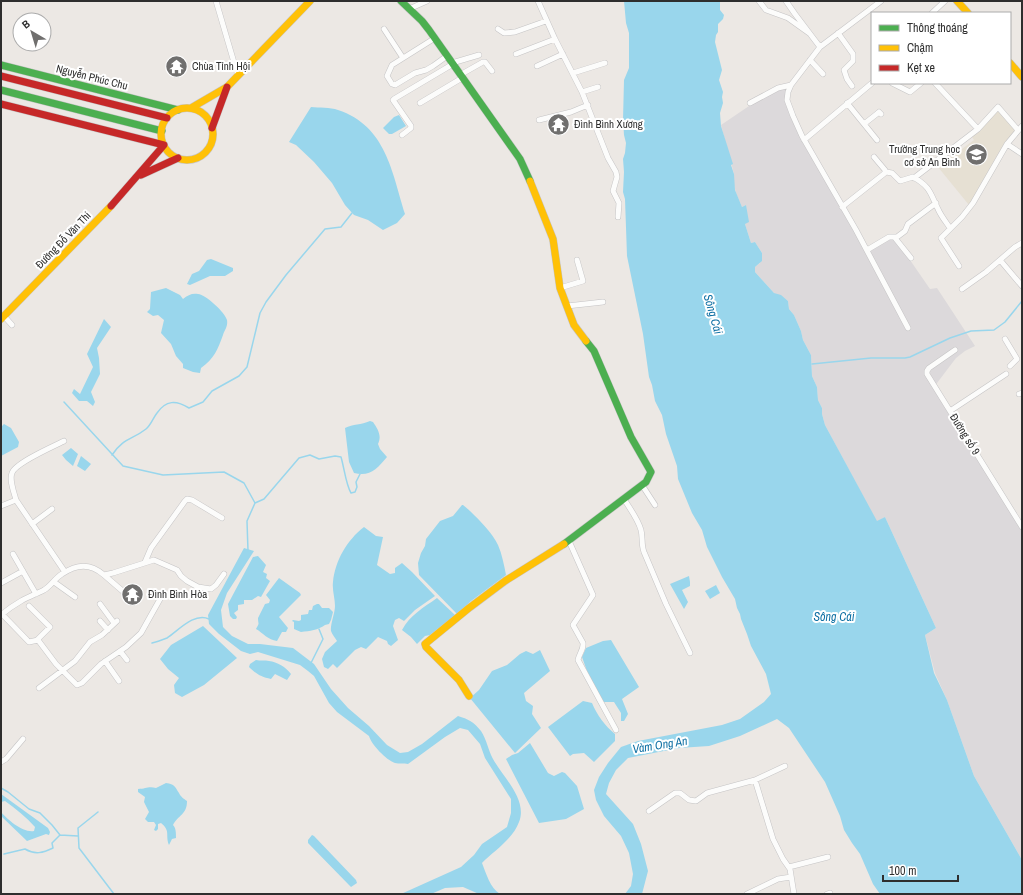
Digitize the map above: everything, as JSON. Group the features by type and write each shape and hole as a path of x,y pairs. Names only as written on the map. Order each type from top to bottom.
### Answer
{"street":[{"path":"216,1 238,76"},
{"path":"191,108 206,116 211,123 213,139 210,147 204,154 197,158 188,160 172,155 162,142 163,125 167,118 178,110 191,108 227,86 310,1"},
{"path":"401,1 422,21 435,38 520,159 553,239 560,288 574,325 594,351 631,437 650,472 650,478 624,499 569,541 505,581 464,612 426,644 426,647 459,680 469,696"},
{"path":"409,9 427,1"},
{"path":"538,1 588,105 608,158 617,175 614,191 619,203 618,217"},
{"path":"759,1 766,10 788,18 809,33"},
{"path":"786,1 820,46"},
{"path":"881,1 856,21 820,46 791,85 787,100 804,140 867,250 908,328"},
{"path":"933,12 945,1"},
{"path":"957,1 967,12"},
{"path":"498,29 504,33 515,32 546,20"},
{"path":"384,28 403,58"},
{"path":"838,33 853,54 853,61 844,70 847,79 852,86"},
{"path":"435,38 392,65 387,73 388,80 395,85 415,73 426,70 447,56"},
{"path":"516,54 555,39"},
{"path":"537,66 563,54"},
{"path":"402,136 411,128 411,126 393,100 452,63 479,55"},
{"path":"810,60 823,74"},
{"path":"420,103 484,62 492,71"},
{"path":"573,73 605,63"},
{"path":"1011,63 1022,76"},
{"name":"Nguyễn Phúc Chu","path":"1,65 178,110"},
{"name":"Nguyễn Phúc Chu","path":"1,76 167,118"},
{"path":"804,140 871,84"},
{"path":"894,84 910,92 920,84"},
{"path":"936,84 978,129"},
{"path":"750,103 778,88 791,85"},
{"path":"212,128 227,86"},
{"path":"582,92 598,86"},
{"path":"1,90 162,131"},
{"path":"847,103 876,140"},
{"path":"1,104 164,144"},
{"path":"539,120 571,112 588,105"},
{"path":"914,178 978,129 998,107 1020,128 1008,144 976,199 962,217 941,238 960,266"},
{"path":"864,124 879,112 881,114"},
{"name":"Đường Đỗ Văn Thi","path":"2,317 139,176 164,144"},
{"path":"1008,144 1022,154"},
{"path":"874,157 886,172 892,173 900,181 910,177 914,178 928,188 939,211 950,228"},
{"name":"Đường Đỗ Văn Thi","path":"139,176 178,158"},
{"path":"842,207 886,172"},
{"path":"895,238 905,231 908,224 936,203"},
{"path":"867,250 889,237 895,238 911,258"},
{"path":"962,289 1022,243"},
{"path":"560,288 583,281 577,260"},
{"path":"1000,260 1022,286"},
{"path":"567,306 603,302"},
{"path":"2,317 12,325"},
{"path":"1005,339 1017,359 1010,366"},
{"name":"Đường số 9","path":"955,350 927,371 927,374 1022,527"},
{"path":"950,411 1006,374"},
{"path":"64,441 24,461 14,468 11,473 16,500 64,572"},
{"path":"642,485 655,505"},
{"path":"145,562 151,548 187,499 192,500 222,518"},
{"path":"624,499 640,527 644,552 666,604 690,653"},
{"path":"2,504 16,500"},
{"path":"32,524 52,509"},
{"path":"569,541 593,595 572,625 583,643 578,660 616,730"},
{"path":"13,554 36,594"},
{"path":"104,575 145,562 158,560 177,570 187,581 205,588 211,588 216,585 224,574"},
{"path":"29,606 50,627 37,640 29,642 2,615 21,601 45,590 64,572 72,568 86,566 97,569 126,594"},
{"path":"1,583 23,571"},
{"path":"54,582 75,597"},
{"path":"37,640 75,684 79,684 105,661 120,652 141,633 164,592"},
{"path":"39,688 75,661 90,642 108,630 116,622 100,604"},
{"path":"100,621 108,630"},
{"path":"120,652 127,660"},
{"path":"105,661 119,681"},
{"path":"1,762 6,760 23,739"},
{"path":"649,811 678,792 689,800 696,800 711,792 755,780 785,766"},
{"path":"755,780 773,839 789,867 794,894"},
{"path":"789,867 828,857"},
{"path":"747,894 775,880 792,877"}],"shaded area":[{"path":"788,88 785,100 829,186 866,253 890,238 893,239 930,289 937,288 975,346 956,358 934,387 1022,530 1022,860 974,776 947,700 935,673 925,635 936,628 885,517 877,522 825,425 822,408 818,400 817,387 812,376 811,355 803,340 794,315 789,309 788,301 774,293 755,272 755,267 760,263 762,253 755,242 751,243 745,224 746,205 742,207 736,193 734,174 721,125 752,104 782,89"},
{"name":"Trường Trung học cơ sở An Bình","path":"998,110 1016,130 969,205 938,167 974,140 972,137"}],"water":[{"name":"Sông Cái","path":"624,1 720,1 720,10 724,15 723,19 718,24 718,32 715,42 722,70 719,80 723,92 723,103 720,113 721,126 733,164 731,165 734,174 735,190 742,207 746,205 749,222 745,224 751,243 755,242 762,253 762,261 755,267 755,272 774,293 781,295 788,301 789,309 794,315 803,340 811,355 812,376 817,387 818,400 822,408 825,425 877,521 885,517 936,628 925,635 934,673 947,700 974,776 1022,860 1022,894 880,894 873,884 860,854 844,830 840,816 825,782 789,728 777,719 740,736 709,746 679,748 628,758 616,770 609,783 606,794 633,824 641,844 648,871 642,894 625,894 631,886 633,874 629,853 621,836 604,816 596,800 594,790 599,777 608,763 621,747 638,741 722,725 740,719 764,702 771,694 766,674 751,646 735,599 707,547 702,530 692,513 678,479 677,466 666,434 662,415 655,401 649,377 643,334 627,256 625,199 623,192 623,159 626,143 623,120 624,80 629,68 629,33 626,23"},
{"path":"311,107 335,109 354,117 367,127 377,139 385,152 391,167 405,214 397,223 383,230 368,220 354,215 345,205 332,183 314,162 296,145 289,142"},
{"path":"399,115 406,126 392,134 389,134 383,128 394,117"},
{"path":"211,259 233,268 233,271 225,276 210,276 190,285 187,284 192,274 199,271 207,260"},
{"path":"166,288 180,295 183,299 192,294 201,295 210,301 226,317 227,326 217,349 209,361 201,368 200,373 183,368 183,364 176,356 171,344 161,333 164,320 158,315 153,316 147,312 150,309 151,292"},
{"path":"104,319 111,327 97,348 100,374 91,392 95,402 93,406 87,401 79,401 72,393 74,389 80,394 93,367 87,354"},
{"path":"370,421 373,422 378,430 380,438 378,444 380,449 387,457 380,465 369,473 354,473 349,462 345,428"},
{"path":"4,424 11,428 19,442 18,447 1,456 1,427"},
{"path":"71,448 78,454 73,466 62,455"},
{"path":"81,456 91,464 85,471 77,466"},
{"path":"462,505 477,518 495,540 501,552 506,575 471,601 457,614 419,575 418,563 425,546 426,539 440,521 453,516"},
{"path":"364,527 376,536 383,537 377,565 390,574 395,573 395,568 402,563 435,596 415,610 404,621 399,618 395,620 393,626 398,640 391,646 387,641 378,637 366,649 361,647 355,650 337,668 333,664 328,669 324,667 322,659 325,652 337,641 331,632 335,606 333,585 336,566 352,538"},
{"path":"244,548 254,551 227,593 221,610 223,627 232,636 248,644 293,648 314,664 331,689 348,708 369,726 387,745 400,753 408,752 422,744 458,716 471,721 481,731 493,759 513,789 520,805 521,814 516,828 508,839 482,863 491,884 500,894 479,894 463,887 445,888 431,894 401,894 461,867 474,855 482,844 507,827 511,813 511,799 485,758 480,744 468,730 460,728 408,764 395,763 387,759 379,751 369,736 337,712 329,703 314,676 300,665 258,652 250,654 241,651 219,634 209,624 208,615"},
{"path":"258,556 266,565 263,572 267,574 266,578 270,581 261,597 258,596 252,600 244,600 244,604 238,605 238,610 234,613 237,617 236,619 233,619 230,616 228,604 253,557"},
{"path":"689,576 690,586 682,590 688,602 684,609 670,584"},
{"path":"279,578 301,595 279,617 288,628 286,632 282,632 277,641 268,638 256,629 258,618 265,604 269,603 270,600 266,595"},
{"path":"716,585 720,593 710,599 705,591"},
{"path":"437,598 455,615 430,635 425,636 417,644 402,630 413,616"},
{"path":"319,604 322,608 329,608 333,612 329,624 317,629 301,632 294,629 294,622 292,621 301,620 301,615 308,614 309,610 312,610 313,606"},
{"path":"203,626 237,658 204,685 182,697 175,693 174,685 179,678 168,669 160,659 171,645"},
{"path":"611,640 639,687 622,699 628,714 624,721 621,721 621,713 614,702 603,702 588,674 582,657 586,648 603,641"},
{"path":"540,650 550,671 524,693 526,701 533,706 532,714 541,728 515,753 470,698 479,690 492,671 507,665 526,651 533,654"},
{"path":"256,660 275,662 284,667 291,674 287,680 275,674 271,679 261,676 249,667 250,664"},
{"path":"583,701 592,703 596,712 615,734 615,741 594,762 584,753 573,754 570,756 548,727"},
{"path":"530,743 548,773 554,776 562,772 565,773 577,786 584,809 566,819 539,823 506,759 518,753"},
{"path":"166,783 174,786 180,795 187,801 186,809 173,825 176,838 172,839 169,845 166,828 161,823 158,824 158,829 156,831 154,830 156,825 154,822 148,822 145,819 149,812 144,802 145,797 138,792 138,789 151,787 156,788"},
{"path":"1,794 48,828 50,832 49,835 46,834 27,841 1,816 1,812 12,822 25,830 34,831 35,827 21,813 5,801 1,802"},
{"path":"312,835 356,880 357,883 351,887 308,843 308,840"}],"waterway":[{"path":"112,455 120,445 141,433 148,427 160,409 164,406 176,403 189,408 203,402 212,391 239,376 247,367 260,313 266,302 286,275 325,229 341,227 352,213"},
{"path":"812,364 871,358 910,357 950,338 971,331 994,330 1005,322 1022,301"},
{"path":"64,402 123,466 163,475 224,472 244,483 255,503 247,521 248,551"},
{"path":"255,503 264,499 299,458 310,455 319,459 335,456 341,457 346,481 351,493 355,492 357,487 356,482 360,474"},
{"path":"152,643 167,638 192,620 198,618 209,619"},
{"path":"311,663 323,639 319,629"},
{"path":"1,788 29,809 40,813 60,835 78,836"},
{"path":"98,812 78,828 79,848 114,894"},
{"path":"4,854 25,849 36,853 46,851 53,848 52,843 60,835"}],"traffic: fast":[{"path":"401,1 422,21 429,30 520,159 530,181"},
{"path":"1,65 178,110"},
{"path":"1,90 162,131"},
{"path":"564,544 646,482 651,472 631,437 594,351 586,341"}],"traffic: slow":[{"path":"191,108 227,87 310,1"},
{"path":"957,1 967,12"},
{"path":"1011,64 1022,77"},
{"path":"187,108 197,110 205,116 211,124 213,134 211,144 205,152 197,158 187,160 177,158 169,152 163,144 161,134 163,124 169,116 177,110 187,108"},
{"path":"530,181 553,239 560,288 574,325 586,341"},
{"path":"1,319 111,206"},
{"path":"469,696 459,680 426,647 425,644 505,581 564,544"}],"traffic: jam":[{"path":"1,76 167,118"},
{"path":"212,128 227,87"},
{"path":"1,104 164,145 111,206"},
{"path":"141,175 178,158"}],"place":[{"name":"Chùa Tỉnh Hội","path":"176,66"},
{"name":"Đình Bình Xương","path":"559,124"},
{"name":"Trường Trung học cơ sở An Bình","path":"976,155"},
{"name":"Đình Bình Hòa","path":"133,594"}],"water label":[{"name":"Vàm Ong An","path":"660,745"}]}
